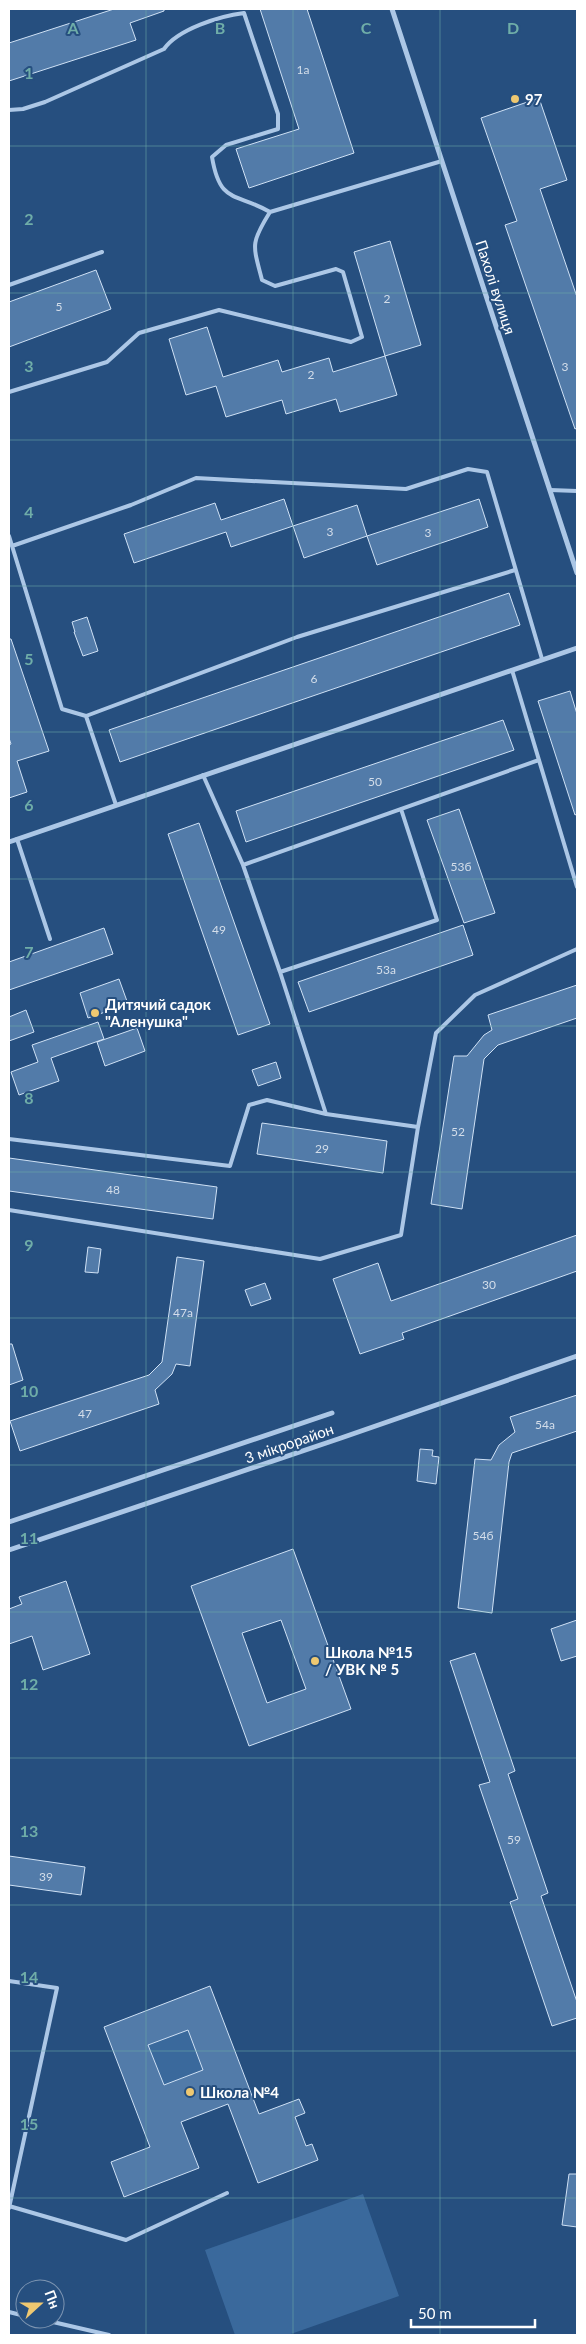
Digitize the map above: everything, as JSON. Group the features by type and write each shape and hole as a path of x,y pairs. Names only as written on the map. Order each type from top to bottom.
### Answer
{"street":[{"name":"Пахолі вулиця","path":"392,9 577,573"},
{"path":"9,842 577,648"},
{"name":"3 мікрорайон","path":"9,1550 577,1356"},
{"name":"3 мікрорайон","path":"9,1522 332,1413"}],"lane":[{"path":"9,110 23,109 45,102 164,49 170,40 183,32 234,14 244,13 278,114 278,129 226,145 212,157 219,183 230,195 259,205 270,212"},
{"path":"9,392 106,362 139,333 219,310 350,342 362,337 343,272 336,269 275,286 262,280 254,251 256,235 270,212 442,161"},
{"path":"9,285 102,252"},
{"path":"12,546 131,505 196,478 406,489 468,469 487,472 542,660"},
{"path":"550,490 577,491"},
{"path":"9,536 62,708 86,716 297,637 515,570"},
{"path":"512,670 577,887"},
{"path":"86,716 116,805"},
{"path":"243,865 539,760"},
{"path":"203,775 243,865 326,1114"},
{"path":"280,972 437,920 401,809"},
{"path":"17,839 50,939"},
{"path":"9,1210 320,1259 401,1235 418,1127 436,1033 475,995 577,949"},
{"path":"9,1139 230,1166 249,1105 267,1100 326,1114 418,1127"},
{"path":"9,1981 57,1988 9,2207 126,2240 227,2193"},
{"path":"65,2324 108,2333 109,2335"}],"shaded area":[{"path":"188,2030 203,2070 164,2085 148,2045"},
{"path":"363,2194 399,2296 288,2335 235,2335 205,2250"}],"building":[{"path":"114,9 164,9 164,11 130,23 136,40 9,81 9,43"},
{"path":"260,9 307,9 354,153 249,188 236,149 299,129"},
{"path":"539,98 567,180 540,189 577,297 577,428 575,429 505,225 517,221 481,118"},
{"path":"390,241 421,345 385,356 354,252"},
{"path":"96,270 111,309 9,347 9,302"},
{"path":"207,327 223,377 278,360 282,372 329,358 333,372 385,356 397,395 340,412 336,399 286,414 282,400 226,417 216,386 186,395 169,339"},
{"path":"284,499 293,526 231,547 226,532 134,563 124,534 215,503 221,520"},
{"path":"479,499 488,527 377,565 367,536"},
{"path":"357,505 367,536 304,558 293,526"},
{"path":"509,593 520,625 120,762 109,730"},
{"path":"87,617 98,651 83,656 72,622"},
{"path":"9,639 11,639 49,751 17,761 27,792 9,798 9,745 11,744 9,738"},
{"path":"570,691 577,714 577,814 575,815 538,701"},
{"path":"503,720 514,750 246,842 236,811"},
{"path":"459,809 495,913 464,923 427,820"},
{"path":"199,823 270,1024 238,1035 168,834"},
{"path":"463,925 473,955 309,1012 298,982"},
{"path":"104,928 113,954 9,990 9,962"},
{"path":"119,979 128,1004 88,1018 80,993"},
{"path":"577,985 577,1018 498,1045 484,1059 462,1209 431,1204 454,1056 467,1056 484,1035 492,1030 488,1015"},
{"path":"26,1010 34,1032 9,1041 9,1017"},
{"path":"98,1022 104,1039 51,1058 59,1081 19,1095 11,1072 38,1062 32,1045"},
{"path":"137,1028 145,1051 105,1066 97,1042"},
{"path":"276,1062 281,1078 258,1086 252,1070"},
{"path":"262,1123 387,1141 383,1173 257,1154"},
{"path":"9,1158 217,1187 213,1219 9,1191"},
{"path":"577,1235 577,1271 402,1333 404,1339 360,1354 333,1279 378,1263 391,1301"},
{"path":"88,1247 101,1249 98,1273 85,1272"},
{"path":"177,1257 204,1261 190,1366 176,1364 172,1374 155,1390 159,1404 20,1451 10,1421 149,1375 162,1362"},
{"path":"265,1283 271,1299 251,1306 245,1290"},
{"path":"9,1344 12,1344 23,1380 9,1385"},
{"path":"577,1395 577,1431 512,1453 509,1462 492,1613 458,1608 475,1459 491,1460 499,1445 515,1432 510,1417"},
{"path":"420,1449 433,1450 432,1456 439,1457 436,1484 417,1481"},
{"name":"Школа №15 / УВК № 5","path":"293,1549 351,1709 249,1746 191,1586","holes":["281,1620 306,1689 267,1703 242,1633"]},
{"path":"66,1581 90,1654 43,1670 32,1636 9,1644 9,1609 22,1604 19,1597"},
{"path":"577,1620 577,1656 561,1661 551,1629"},
{"path":"475,1653 515,1771 508,1774 548,1893 541,1896 577,2002 577,2018 552,2026 510,1902 518,1899 479,1785 490,1782 450,1661"},
{"path":"9,1856 85,1867 81,1895 9,1885"},
{"name":"Школа №4","path":"210,1986 259,2114 299,2099 305,2113 295,2117 306,2146 312,2144 318,2160 258,2183 228,2104 181,2122 199,2168 124,2197 111,2162 150,2147 104,2027","holes":["188,2030 203,2070 164,2085 148,2045"]},
{"path":"569,2174 577,2174 577,2227 562,2225"}],"place":[{"name":"97","path":"515,99"},
{"name":"Дитячий садок \"Аленушка\"","path":"95,1013"},
{"name":"Школа №15 / УВК № 5","path":"315,1661"},
{"name":"Школа №4","path":"190,2092"}]}
